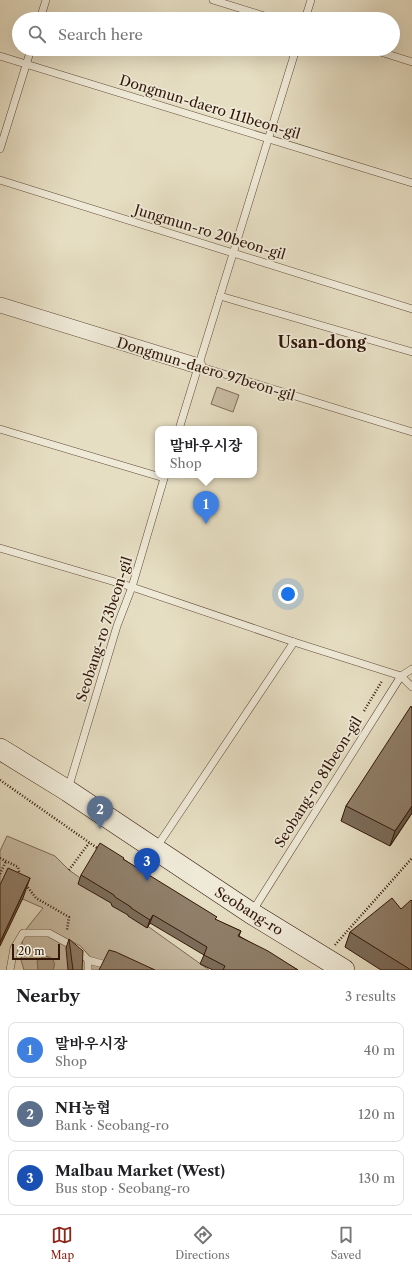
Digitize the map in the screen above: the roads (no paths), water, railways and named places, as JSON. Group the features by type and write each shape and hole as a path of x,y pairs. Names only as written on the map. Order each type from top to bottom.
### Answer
{"main road":[{"name":"Seobang-ro","path":"0,750 68,791 251,914 344,970"}],"street":[{"name":"Dongmun-daero 97beon-gil","path":"0,305 198,366"}],"lane":[{"path":"42,12 46,0"},
{"path":"213,0 252,12"},
{"path":"308,12 311,0"},
{"name":"Dongmun-daero 111beon-gil","path":"0,56 412,183"},
{"path":"0,149 29,56"},
{"path":"180,426 294,56"},
{"path":"393,56 412,62"},
{"name":"Jungmun-ro 20beon-gil","path":"0,180 412,309"},
{"path":"220,296 412,352"},
{"name":"Dongmun-daero 97beon-gil","path":"198,366 412,432"},
{"path":"0,429 155,473"},
{"name":"Seobang-ro 73beon-gil","path":"68,791 164,478"},
{"path":"0,548 132,587 294,642 401,676 412,688"},
{"path":"155,850 294,642"},
{"name":"Seobang-ro 81beon-gil","path":"251,914 401,676 412,670"},
{"path":"10,970 14,948 24,933 49,933 78,949 88,960 125,970"},
{"path":"88,960 88,970"}],"place":[{"name":"말바우시장","path":"206,524"},
{"name":"NH농협","path":"100,829"},
{"name":"Malbau Market (West)","path":"147,881"}],"district":[{"name":"Usan-dong","path":"322,342"}]}
